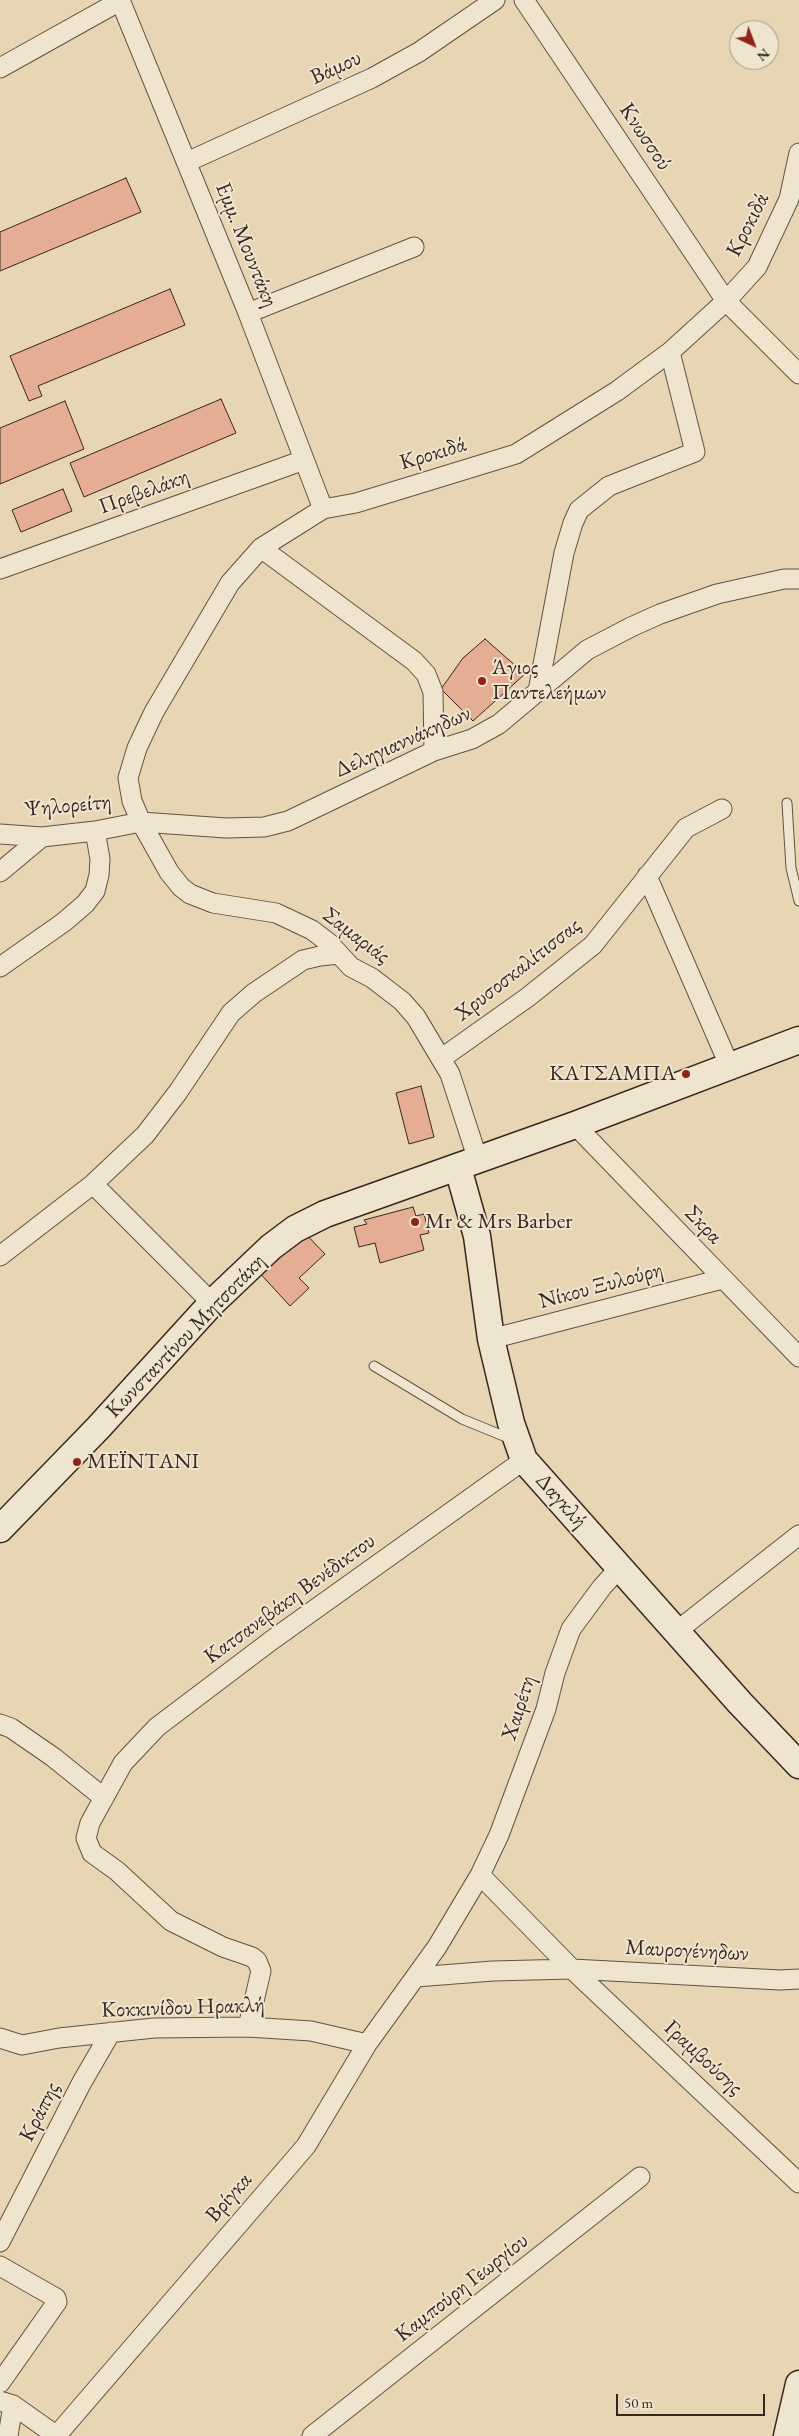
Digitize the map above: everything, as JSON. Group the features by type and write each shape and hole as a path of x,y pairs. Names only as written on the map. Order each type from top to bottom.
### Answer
{"main road":[{"name":"Κωνσταντίνου Μητσοτάκη","path":"4,1520 98,1428 212,1303 271,1247 295,1229 325,1214 575,1125 799,1040"},
{"name":"Δαγκλή","path":"468,1164 491,1339 521,1451 740,1703 799,1765"},
{"path":"787,2436 799,2384"}],"street":[{"name":"Βάμου","path":"187,162 372,78 419,52 496,0"},
{"name":"Κνωσσού","path":"524,0 726,301 799,374"},
{"name":"Εμμ. Μουντάκη","path":"120,1 248,313 323,509"},
{"path":"0,68 120,1"},
{"name":"Κροκιδά","path":"140,822 132,801 128,778 137,748 154,712 230,583 261,548 323,509 356,502 516,454 617,391 670,352 726,301 757,267 794,205 799,153"},
{"path":"248,313 414,246"},
{"path":"538,691 564,553 579,510 609,486 695,452 670,352"},
{"name":"Πρεβελάκη","path":"0,569 304,460"},
{"path":"261,548 414,661 426,674 433,692 434,751"},
{"name":"Δεληγιαννάκηδων","path":"140,822 226,828 264,827 288,821 434,751 472,739 499,724 587,650 660,614 752,585 784,579 799,579"},
{"name":"Χρυσοσκαλίτισσας","path":"442,1058 528,997 593,945 686,828 722,808"},
{"name":"Ψηλορείτη","path":"0,834 42,837 95,831 140,822"},
{"name":"Σαμαριάς","path":"140,822 169,872 190,894 213,903 276,913 312,930 329,943 351,967 372,978 402,1001 416,1017 450,1074 468,1164"},
{"path":"0,967 64,922 85,904 95,891 100,859 95,831"},
{"path":"0,872 42,837"},
{"path":"647,876 730,1067"},
{"path":"0,1256 93,1184 145,1135 178,1092 231,1013 254,993 303,960 339,954"},
{"name":"Σκρα","path":"575,1125 799,1357"},
{"path":"93,1184 212,1303"},
{"name":"Νίκου Ξυλούρη","path":"491,1339 722,1279"},
{"name":"Κατσανεβάκη Βενέδικτου","path":"248,2027 261,1971 260,1966 252,1957 223,1947 171,1921 117,1871 92,1853 86,1838 90,1823 123,1763 157,1727 521,1451"},
{"path":"677,1631 797,1539"},
{"name":"Χαιρέτη","path":"416,1977 437,1948 480,1875 500,1835 546,1709 555,1673 571,1629 587,1606 621,1566"},
{"path":"0,1724 11,1728 53,1757 104,1798"},
{"name":"Γραμβούσης","path":"480,1875 572,1969 782,2164 799,2183"},
{"name":"Μαυρογένηδων","path":"416,1977 493,1971 572,1969 780,1980 799,1979"},
{"name":"Βρίγκα","path":"57,2436 306,2146 367,2044 416,1977"},
{"name":"Κοκκινίδου Ηρακλή","path":"0,2038 22,2045 111,2032 154,2028 248,2027 311,2031 367,2044"},
{"name":"Κράπης","path":"0,2242 82,2082 111,2032"},
{"name":"Καμπούρη Γεωργίου","path":"312,2436 640,2177"},
{"path":"0,2266 56,2298 57,2302 0,2383"},
{"path":"6,2403 57,2436"},
{"path":"6,2403 8,2436"}],"lane":[{"path":"787,803 791,868 799,901"},
{"path":"374,1366 462,1419 492,1430 521,1451"}],"building":[{"path":"126,178 141,212 0,271 0,232"},
{"path":"170,289 185,325 38,386 42,396 29,401 10,356"},
{"path":"221,399 236,433 84,497 70,463"},
{"path":"65,401 84,449 0,484 0,428"},
{"path":"63,489 72,511 21,532 12,510"},
{"name":"Άγιος Παντελεήμων","path":"485,639 525,674 473,721 441,689 463,658"},
{"path":"421,1086 434,1137 409,1144 396,1093"},
{"path":"413,1207 416,1216 424,1214 429,1233 420,1235 424,1250 380,1263 375,1243 359,1247 354,1227 367,1224 364,1220"},
{"path":"300,1228 325,1254 299,1278 309,1288 290,1306 256,1269"}],"place":[{"name":"Άγιος Παντελεήμων","path":"482,681"},
{"name":"ΚΑΤΣΑΜΠΑ","path":"686,1074"},
{"name":"Mr & Mrs Barber","path":"415,1222"},
{"name":"ΜΕΪΝΤΑΝΙ","path":"77,1462"}]}
